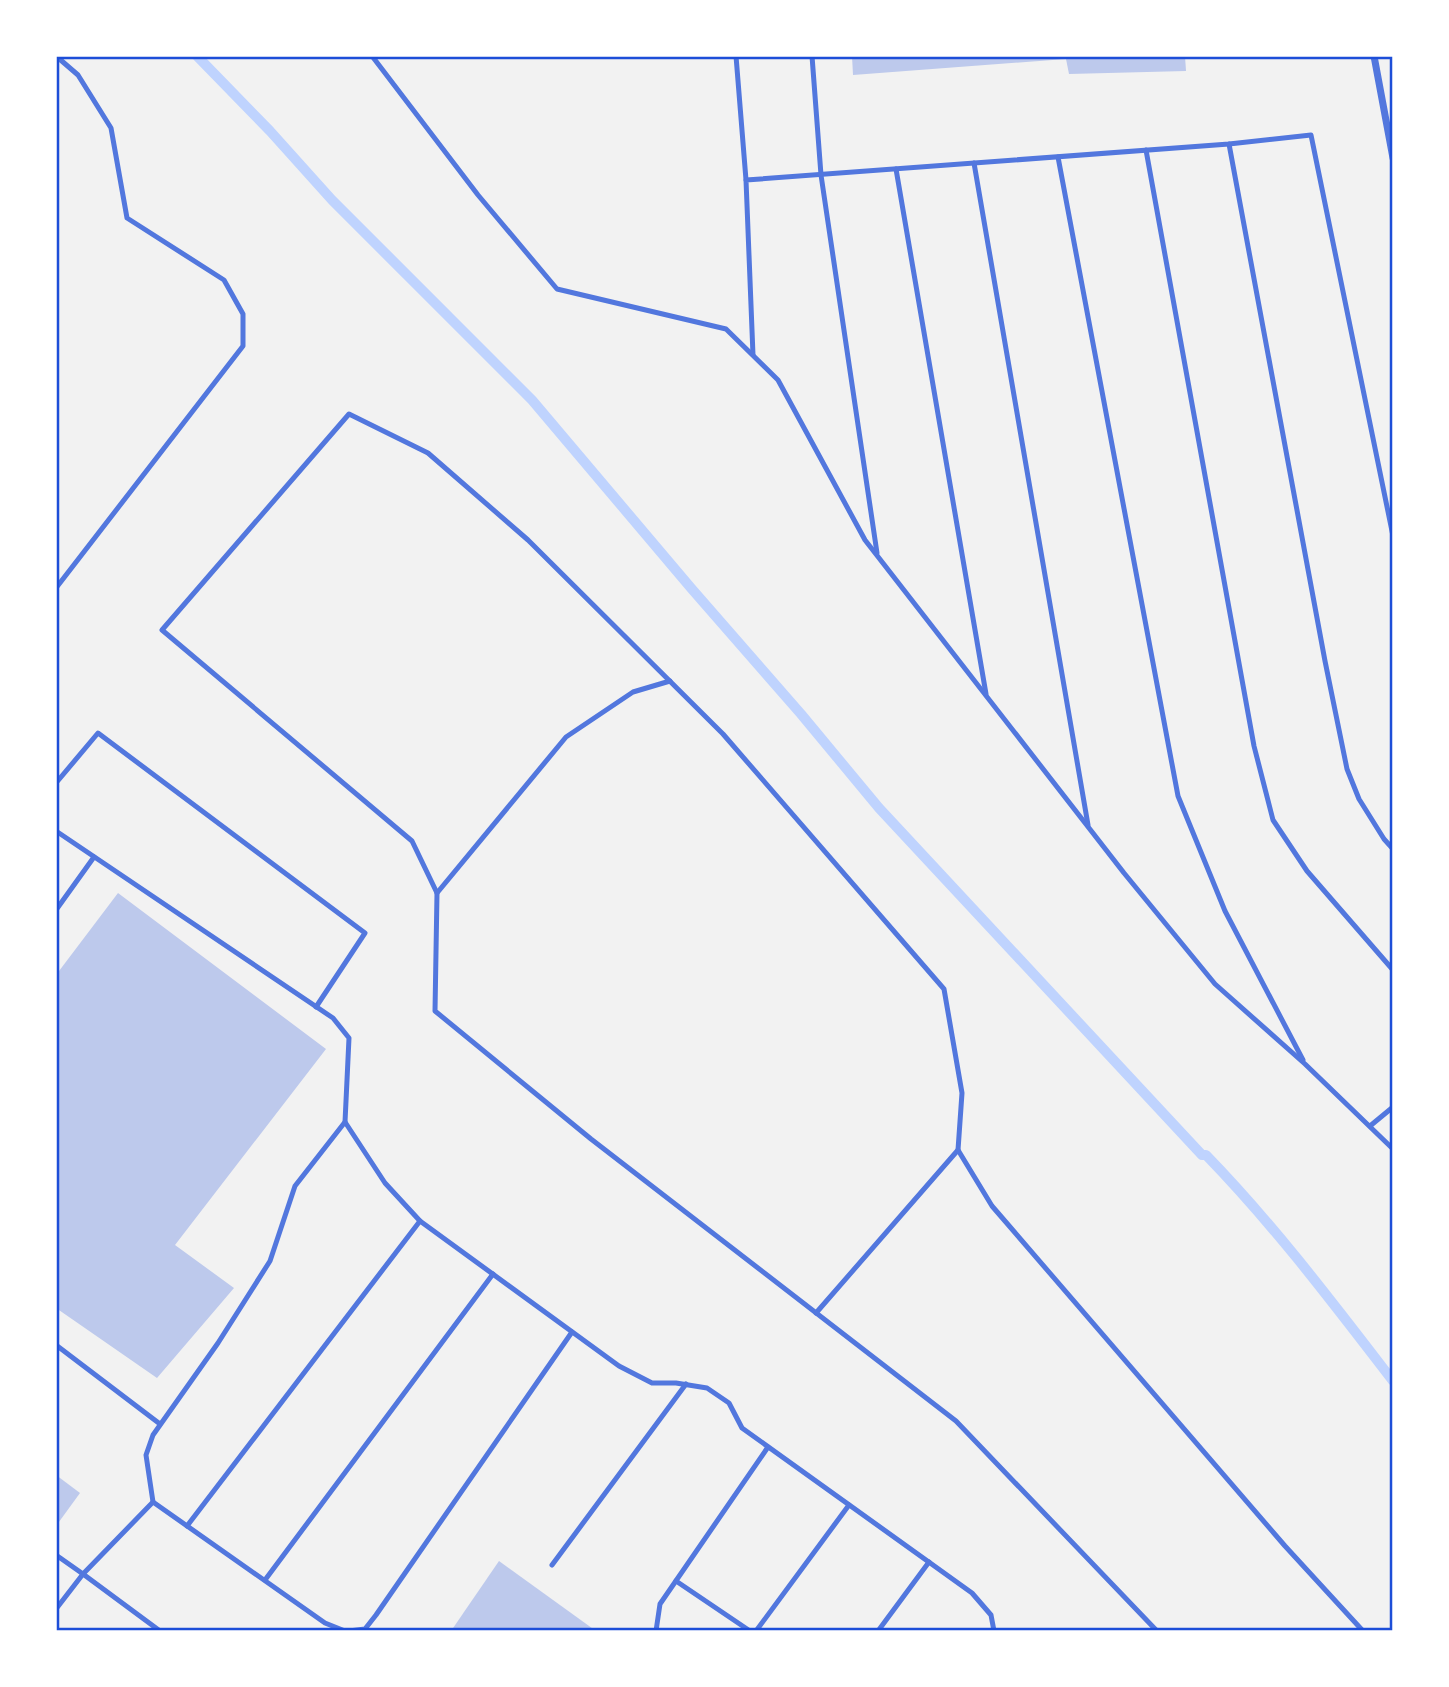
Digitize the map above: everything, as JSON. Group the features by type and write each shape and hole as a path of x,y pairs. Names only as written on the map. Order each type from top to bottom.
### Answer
{"street":[{"path":"1374,56 1393,158"}],"lane":[{"path":"56,56 78,75 111,128 127,218 224,281 243,314 243,346 56,588"},
{"path":"372,56 478,195 557,289 726,329 778,380 865,540 1089,828 1215,984 1305,1064 1393,1149"},
{"path":"736,56 746,180 753,355"},
{"path":"812,56 821,175 877,556"},
{"path":"746,180 1229,144 1311,135 1393,536"},
{"path":"1229,144 1322,648 1347,768 1359,799 1393,849"},
{"path":"1146,150 1254,746 1273,820 1307,871 1393,971"},
{"path":"1058,157 1178,796 1225,911 1305,1064"},
{"path":"974,163 1089,828"},
{"path":"896,169 986,696"},
{"path":"1157,1631 956,1421 591,1139 435,1011 437,893 412,841 162,630 349,414 428,453 528,540 723,734 944,989 962,1093 958,1150 992,1206 1285,1546 1363,1631"},
{"path":"437,893 566,737 633,692 670,681"},
{"path":"56,783 98,733 365,933 316,1007"},
{"path":"56,831 333,1018 349,1038 345,1122 295,1186 271,1261 218,1343 153,1435 146,1455 153,1502 325,1623 347,1631 365,1629 572,1332"},
{"path":"56,910 94,857"},
{"path":"1370,1126 1393,1107"},
{"path":"345,1122 384,1183 420,1221 619,1366 652,1383 707,1388 729,1403 742,1428 972,1593 990,1615 995,1631"},
{"path":"816,1313 958,1150"},
{"path":"187,1526 420,1221"},
{"path":"265,1580 493,1274"},
{"path":"56,1345 160,1424"},
{"path":"552,1565 686,1384"},
{"path":"656,1631 660,1604 768,1447"},
{"path":"56,1609 83,1574 153,1502"},
{"path":"756,1631 849,1505"},
{"path":"56,1555 160,1631"},
{"path":"878,1631 929,1562"},
{"path":"676,1581 750,1631"}],"building":[{"path":"852,56 1185,56 1186,71 1069,74 1066,59 853,75"},
{"path":"118,893 326,1049 175,1245 234,1288 157,1378 56,1308 56,975"},
{"path":"56,1475 80,1493 56,1526"},
{"path":"499,1561 596,1631 451,1631"}],"waterway":[{"path":"197,56 332,200 532,400 879,808 1255,1209 1393,1381"}]}
